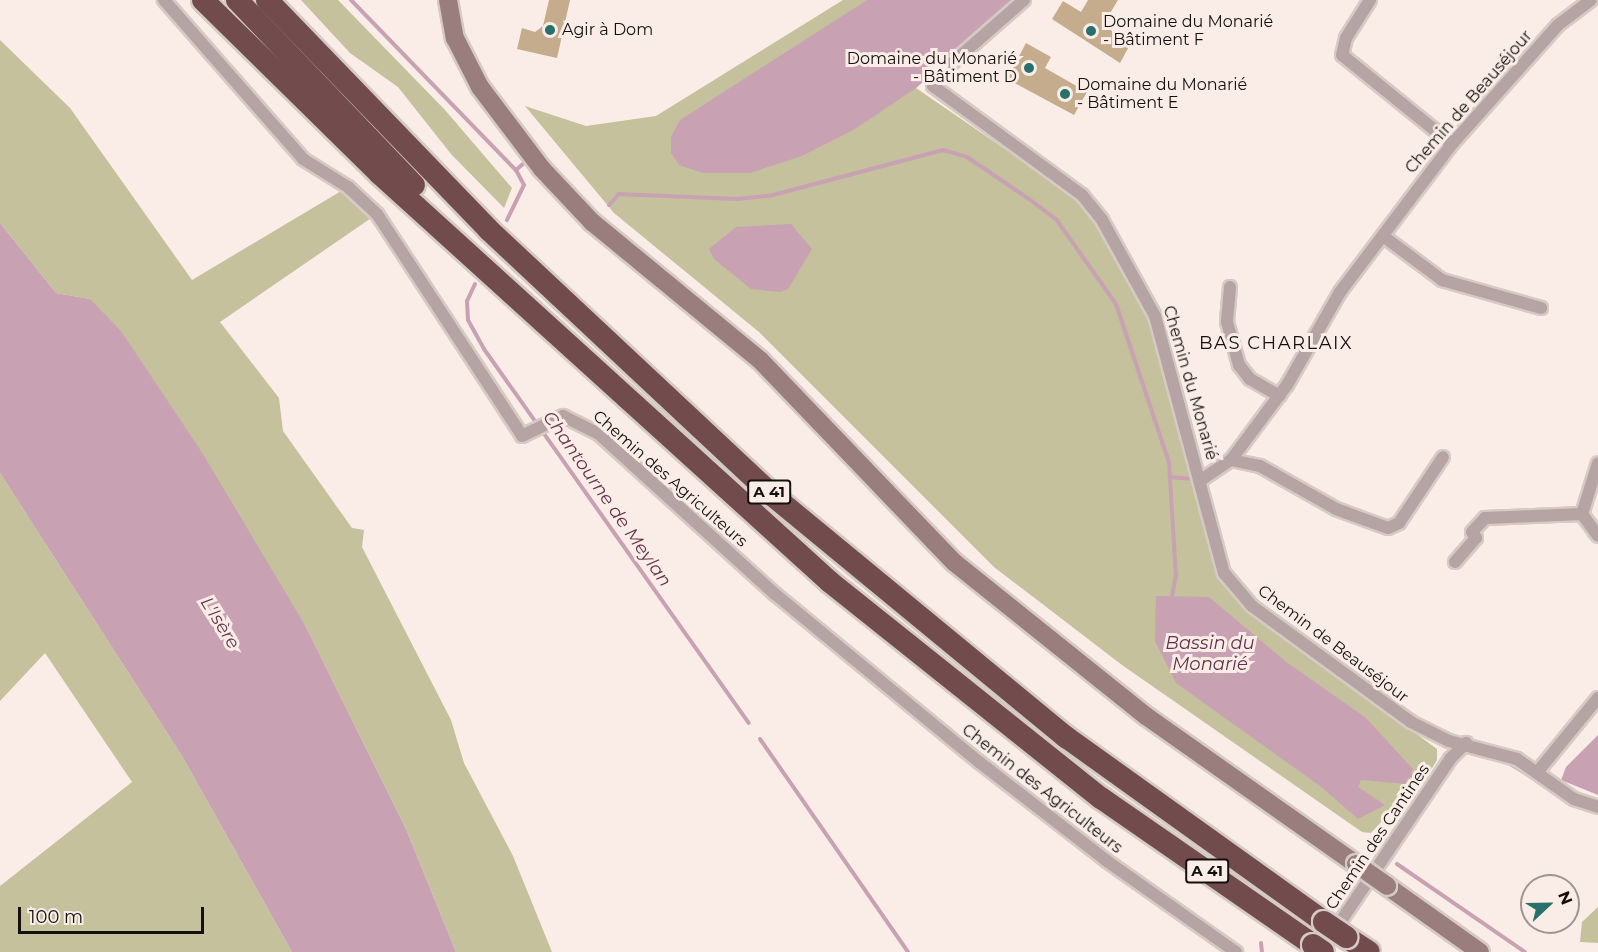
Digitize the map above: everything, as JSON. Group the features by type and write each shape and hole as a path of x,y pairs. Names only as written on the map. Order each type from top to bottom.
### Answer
{"highway":[{"path":"203,0 371,165 723,489"},
{"name":"A 41","path":"237,0 395,166 723,489 1020,736 1319,950"},
{"name":"A 41","path":"267,0 505,246 772,495 1066,737 1369,952"}],"main road":[{"path":"448,0 455,38 480,87 542,169 592,222 760,360 964,570 1146,716 1480,952"}],"street":[{"name":"Chemin des Agriculteurs","path":"164,0 303,159 348,187 377,214 522,436 563,416 575,418 598,434 775,594 979,762 1107,861 1236,952"},
{"name":"Chemin du Monarié","path":"1024,0 935,78 933,86 1082,195 1102,220 1155,316 1201,480"},
{"path":"1370,0 1346,38 1342,55 1452,144"},
{"name":"Chemin de Beauséjour","path":"1591,0 1558,25 1452,144 1340,292 1280,396 1231,460 1201,480 1224,573 1252,606 1411,722 1449,741 1466,743 1539,771 1574,799 1598,807"},
{"path":"1383,236 1442,280 1541,308"},
{"path":"1230,287 1227,322 1239,365 1250,379 1280,396"},
{"path":"1231,460 1260,466 1336,509 1388,528 1399,523 1443,457"},
{"path":"1582,514 1598,463"},
{"path":"1582,514 1598,536"},
{"path":"1455,562 1476,538 1472,532 1485,518 1582,514"},
{"path":"1539,771 1598,698"},
{"name":"Chemin des Cantines","path":"1319,950 1450,759 1466,743"}],"shaded area":[{"path":"301,0 338,0 445,110 512,188 504,208 451,154 398,87 350,53"},
{"path":"843,0 1014,0 916,88 1088,206 1155,327 1195,497 1223,584 1260,620 1437,749 1437,760 1405,813 1385,818 1371,833 1362,832 1122,665 994,567 759,332 614,213 525,106 586,126 656,116"},
{"path":"0,40 70,108 192,280 348,187 377,214 220,322 279,398 283,431 352,528 364,530 362,547 451,720 464,763 513,856 552,952 456,952 406,829 306,627 90,299 56,293 0,223"},
{"path":"0,473 182,756 292,952 0,952 0,886 132,782 45,653 0,701"},
{"path":"1598,907 1598,943 1580,942 1582,922"}],"water":[{"path":"867,0 1014,0 916,88 855,129 802,156 750,173 703,173 679,165 671,153 671,137 680,120"},
{"name":"L'Isère","path":"0,223 56,293 90,299 121,331 203,454 306,627 406,829 456,952 292,952 182,756 0,473"},
{"path":"791,224 812,249 788,289 780,292 751,289 714,259 709,249 736,227"},
{"name":"Bassin du Monarié","path":"1156,596 1209,597 1285,661 1366,718 1413,769 1405,784 1361,780 1358,787 1385,805 1358,819 1320,786 1176,683 1155,641"},
{"path":"1598,735 1598,795 1561,780 1566,767"}],"building":[{"name":"Agir à Dom","path":"549,0 570,0 557,58 517,49 522,28 535,32 543,26"},
{"name":"Domaine du Monarié - Bâtiment F","path":"1088,0 1118,0 1103,25 1131,43 1120,63 1052,19 1063,1 1081,12"},
{"path":"1026,43 1051,57 1045,68 1087,92 1074,115 1007,79"}],"waterway":[{"name":"Chantourne de Meylan","path":"351,0 516,170 524,185 507,220"},
{"path":"609,205 619,194 737,199 773,195 943,150 967,157 1029,199 1056,219 1116,304 1169,462 1176,575 1171,601"},
{"path":"516,170 524,163"},
{"name":"Chantourne de Meylan","path":"475,284 467,301 468,320 484,349 749,723"},
{"path":"1170,477 1195,479"},
{"name":"Chantourne de Meylan","path":"760,739 908,952"},
{"path":"1509,763 1533,778"},
{"path":"1407,776 1418,774"},
{"path":"1397,864 1525,952"},
{"path":"1261,943 1262,952"}],"place":[{"name":"Agir à Dom","path":"550,30"},
{"name":"Domaine du Monarié - Bâtiment F","path":"1091,31"},
{"name":"Domaine du Monarié - Bâtiment D","path":"1029,68"},
{"name":"Domaine du Monarié - Bâtiment E","path":"1065,94"}],"district":[{"name":"BAS CHARLAIX","path":"1276,343"}]}
